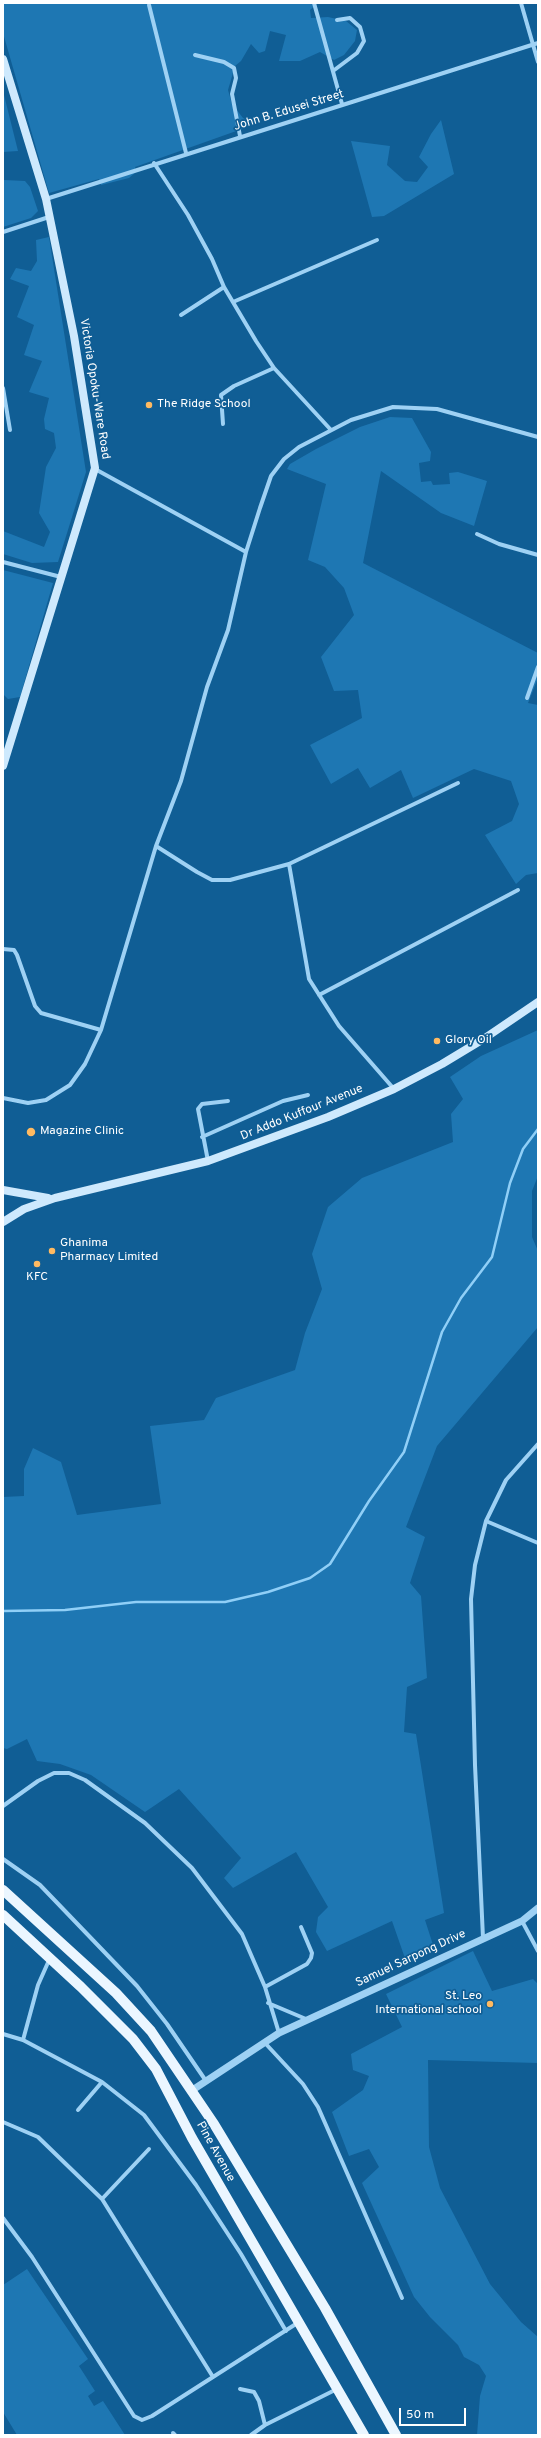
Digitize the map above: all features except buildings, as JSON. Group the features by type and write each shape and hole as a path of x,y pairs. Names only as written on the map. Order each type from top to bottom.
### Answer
{"main road":[{"name":"Victoria Opoku-Ware Road","path":"3,58 46,198 74,336 95,468 3,766"},
{"name":"Dr Addo Kuffour Avenue","path":"55,1198 208,1161 306,1125 394,1089 466,1050 538,1002"},
{"path":"3,1190 38,1197 55,1198"},
{"path":"3,1222 24,1209 55,1198"},
{"path":"3,1890 116,1993 150,2030 191,2091 325,2308 396,2435"},
{"name":"Pine Avenue","path":"3,1915 50,1957 133,2039 156,2069 192,2138 364,2435"}],"street":[{"path":"314,3 342,104"},
{"path":"521,3 538,62"},
{"path":"149,5 186,153"},
{"path":"333,71 357,53 364,41 360,27 350,18 337,20"},
{"name":"John B. Edusei Street","path":"46,198 342,104 538,44"},
{"path":"195,55 224,62 234,68 236,78 232,94 237,112 240,136"},
{"path":"154,163 191,221 212,259 224,287 274,368 331,430"},
{"path":"3,232 49,217"},
{"path":"233,302 377,240"},
{"path":"181,315 224,287"},
{"path":"223,424 222,395 234,386 274,368"},
{"path":"3,388 10,430"},
{"path":"3,1098 28,1103 46,1100 70,1085 85,1064 100,1030 156,846 181,781 207,687 228,630 246,552 271,476 284,459 299,446 351,420 393,407 437,409 538,437"},
{"path":"95,468 246,552"},
{"path":"477,534 499,544 538,555"},
{"path":"3,562 61,577"},
{"path":"527,698 538,668"},
{"path":"156,846 212,880 230,880 289,864 458,783"},
{"path":"289,864 309,979 339,1026 394,1089"},
{"path":"319,995 518,890"},
{"path":"3,949 9,948 17,955 35,1006 41,1013 100,1030"},
{"path":"202,1137 283,1101 308,1095"},
{"path":"208,1161 202,1137 198,1109 202,1104 228,1101"},
{"path":"483,1938 474,1765 470,1599 475,1565 486,1521 506,1480 538,1444"},
{"path":"486,1521 538,1543"},
{"path":"3,1806 38,1780 54,1773 69,1773 85,1780 145,1823 192,1868 242,1934 265,1987 268,2003 279,2033"},
{"path":"3,1859 40,1885 138,1986 167,2024 206,2081"},
{"name":"Samuel Sarpong Drive","path":"191,2091 279,2033 306,2019 522,1921 538,1908"},
{"path":"522,1921 538,1951"},
{"path":"265,1987 307,1964 311,1958 312,1953 301,1927"},
{"path":"23,2040 38,1985 50,1957"},
{"path":"268,2003 306,2019"},
{"path":"3,2034 23,2040 102,2082 144,2115 160,2134 241,2254 286,2331"},
{"path":"265,2043 303,2084 318,2107 402,2298"},
{"path":"78,2110 102,2082"},
{"path":"3,2122 38,2137 102,2199 213,2377"},
{"path":"102,2199 148,2149"},
{"path":"3,2218 32,2257 134,2416 142,2420 152,2416 299,2322"},
{"path":"240,2389 254,2392 259,2402 265,2425"},
{"path":"251,2435 265,2425 337,2389"}],"shaded area":[{"path":"3,3 318,3 310,10 311,18 328,17 346,21 357,30 355,41 344,55 334,60 320,52 300,61 279,61 286,35 270,31 265,51 259,53 251,44 241,61 235,66 228,90 232,104 243,118 256,124 135,167 136,172 129,178 101,185 99,179 49,193 3,33"},
{"path":"3,91 18,151 3,152"},
{"path":"441,120 454,174 384,216 372,217 351,141 390,146 387,165 405,181 417,182 428,167 419,157 431,134"},
{"path":"3,169 4,180 25,181 30,187 38,211 31,218 3,227"},
{"path":"49,237 86,472 58,562 32,563 3,554 3,531 44,547 50,532 39,513 46,467 56,448 54,433 45,429 44,419 49,398 29,392 42,361 24,355 34,325 17,317 29,286 10,279 16,268 31,271 37,261 36,240"},
{"path":"390,417 412,418 431,452 430,461 419,463 421,482 431,481 433,485 450,484 449,473 458,472 487,481 474,526 441,513 381,471 363,563 538,653 538,678 528,703 538,705 538,873 526,875 516,884 485,835 512,821 519,804 511,781 474,769 413,798 401,770 370,788 358,768 331,784 310,745 362,718 358,690 334,691 321,657 354,615 344,588 325,567 308,560 326,484 287,469 290,464 316,449 360,427"},
{"path":"3,570 53,583 20,697 8,699 3,694"},
{"path":"538,1030 538,1176 532,1191 532,1237 538,1251 538,1327 437,1446 406,1527 425,1537 410,1583 421,1596 427,1678 407,1687 404,1732 416,1734 444,1913 425,1920 435,1951 407,1964 392,1921 327,1951 316,1932 318,1917 328,1907 296,1852 233,1888 224,1878 241,1858 179,1789 145,1812 91,1775 60,1764 37,1761 27,1739 7,1749 3,1748 3,1497 24,1496 24,1469 33,1448 61,1462 77,1515 161,1504 150,1426 204,1420 216,1398 295,1370 305,1333 322,1289 312,1254 328,1207 362,1178 453,1142 451,1114 463,1099 450,1077 481,1056"},
{"path":"473,1951 492,1991 533,1979 538,1984 538,2063 428,2060 429,2147 440,2188 490,2284 521,2322 538,2337 538,2435 477,2435 480,2396 486,2376 479,2365 464,2357 458,2345 430,2317 414,2297 362,2183 379,2167 369,2149 349,2156 332,2112 363,2090 369,2076 353,2070 351,2054 402,2027 386,1994"},
{"path":"27,2269 88,2359 79,2366 95,2391 88,2396 94,2406 103,2401 125,2435 17,2435 3,2412 3,2285"}],"waterway":[{"path":"3,1611 65,1610 136,1602 225,1602 268,1592 310,1578 330,1564 369,1501 404,1452 442,1332 461,1298 492,1257 510,1183 523,1149 538,1129"}],"place":[{"name":"The Ridge School","path":"149,405"},
{"name":"Glory Oil","path":"437,1041"},
{"name":"Magazine Clinic","path":"31,1132"},
{"name":"Ghanima Pharmacy Limited","path":"52,1251"},
{"name":"KFC","path":"37,1264"},
{"name":"St. Leo International school","path":"490,2004"}]}
